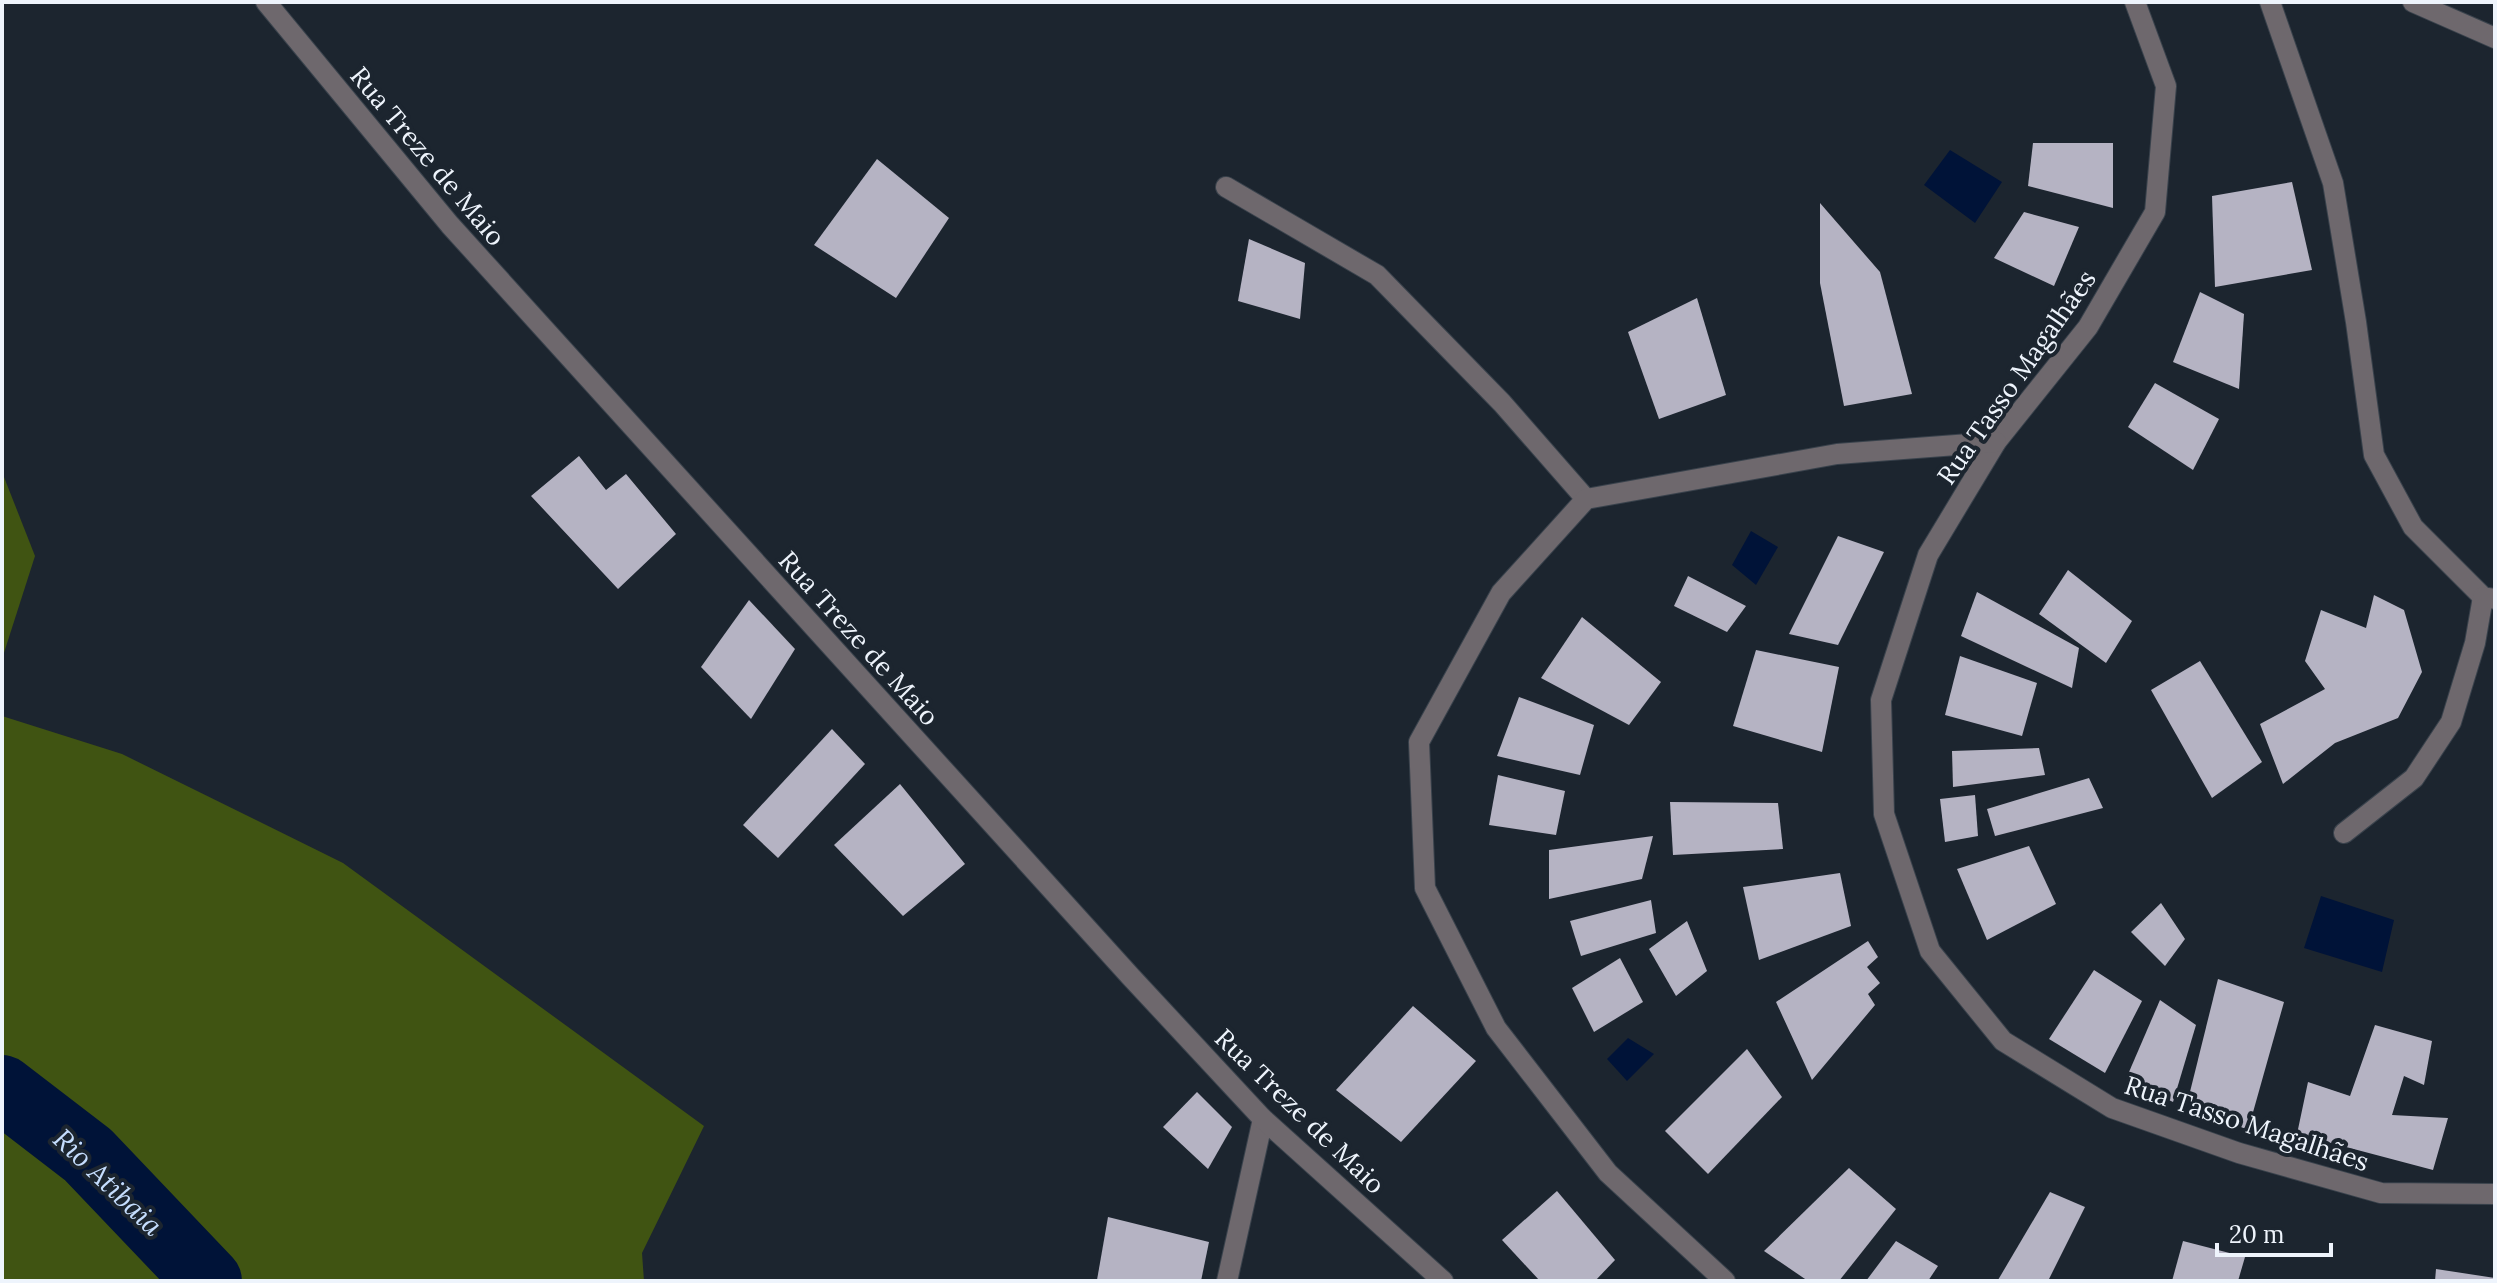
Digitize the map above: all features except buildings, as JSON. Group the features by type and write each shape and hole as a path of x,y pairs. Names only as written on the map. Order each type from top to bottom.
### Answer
{"street":[{"name":"Rua Treze de Maio","path":"266,2 450,225 1131,977 1263,1119 1443,1281"},
{"name":"Rua Tasso Magalhães","path":"2135,2 2166,86 2155,212 2088,327 1996,442 1928,555 1881,700 1884,814 1930,951 2003,1041 2112,1108 2239,1153 2381,1193 2495,1194"},
{"path":"2270,2 2333,183 2374,455 2413,527 2489,598 2451,722 2414,778 2344,833"},
{"path":"2413,2 2495,38"},
{"path":"1226,187 1377,275 1502,403 1586,499"},
{"path":"1725,1281 1608,1173 1496,1028 1425,888 1419,742 1501,593 1586,499 1837,454 1996,442"},
{"path":"1227,1281 1263,1119"}],"green space":[{"path":"2,472 35,556 2,659"},
{"path":"2,716 122,754 343,863 704,1126 642,1253 644,1281 2,1281"}],"water":[{"path":"1950,150 2002,182 1975,223 1924,185"},
{"path":"1751,531 1778,547 1756,585 1732,565"},
{"path":"2321,896 2394,920 2382,972 2304,948"},
{"path":"1628,1038 1654,1054 1627,1081 1607,1059"}],"waterway":[{"name":"Rio Atibaia","path":"2,1089 88,1155 208,1281"}]}
